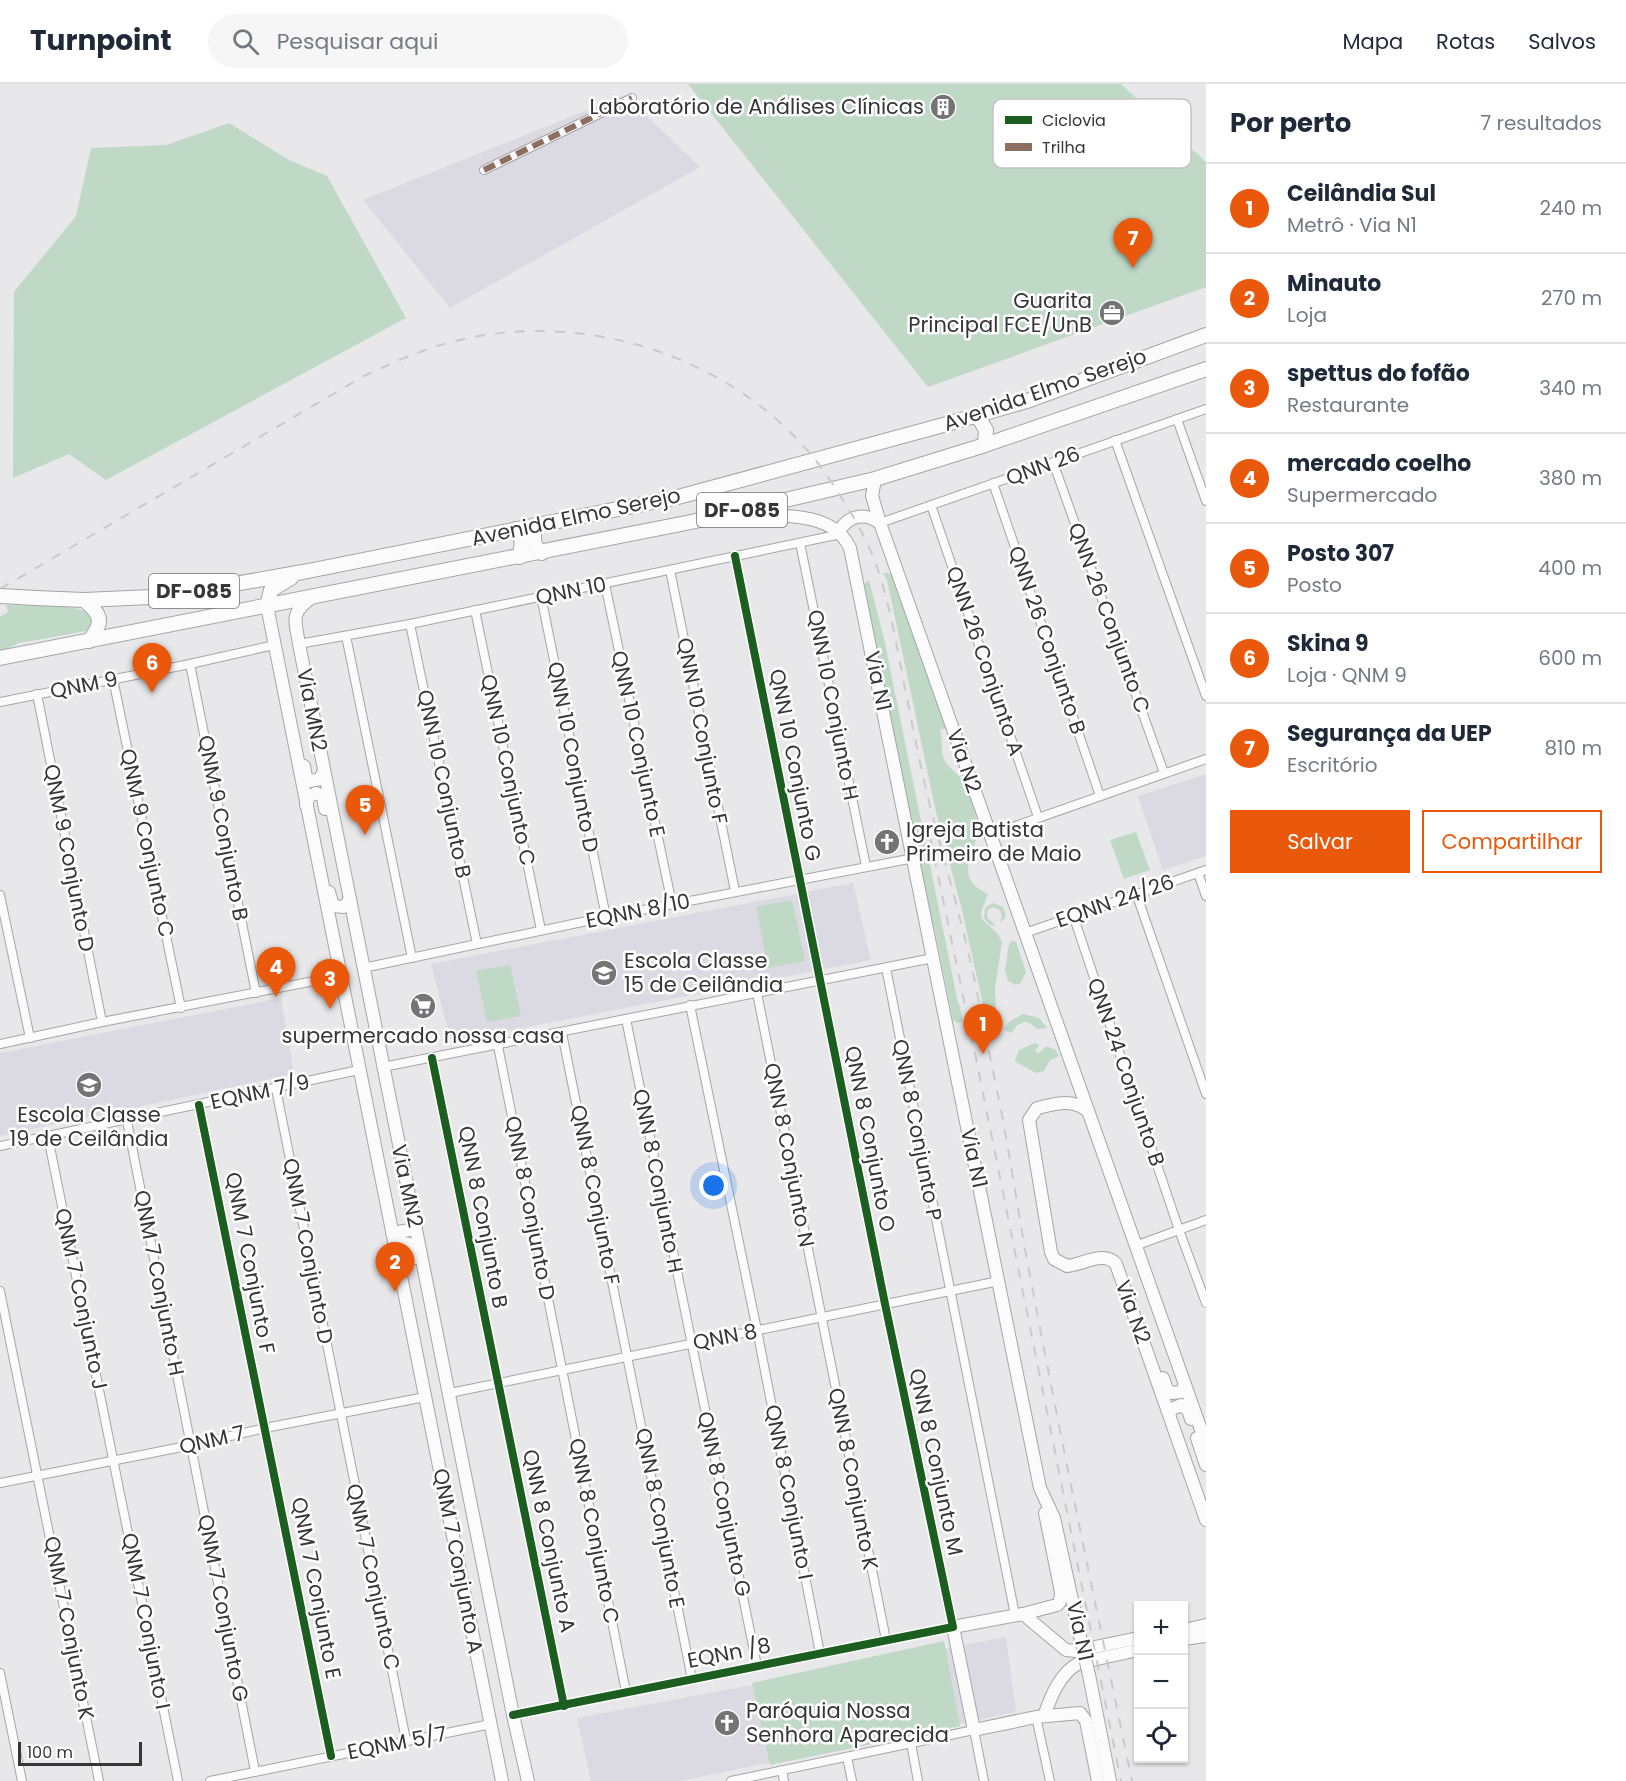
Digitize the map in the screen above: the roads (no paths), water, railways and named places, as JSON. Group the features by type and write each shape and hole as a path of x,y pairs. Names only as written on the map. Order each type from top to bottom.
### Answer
{"main road":[{"name":"Avenida Elmo Serejo","path":"0,596 84,600 151,597 189,592 303,572 678,497 1030,400 1206,335"},
{"name":"Avenida Elmo Serejo","path":"0,658 542,553 691,522 875,479 985,445 1206,369"},
{"path":"977,415 986,430 985,445"},
{"name":"Via N2","path":"875,479 872,496 880,523 1206,1444"},
{"name":"Avenida Elmo Serejo","path":"691,522 788,516 818,520 840,532"},
{"path":"840,532 849,520 859,516 869,517 880,523"},
{"path":"536,525 533,540 536,548 542,553"},
{"path":"516,529 522,541 519,557"},
{"name":"Via N1","path":"840,532 850,548 854,561 1040,1488 1054,1518 1110,1781"},
{"path":"303,572 271,590 267,606 359,1070"},
{"name":"Via MN2","path":"311,598 295,614 299,644 528,1781"},
{"path":"84,600 94,608 99,617 98,628 89,641"},
{"path":"283,690 296,726 306,777 314,782 320,779 324,771"},
{"path":"306,805 307,798 311,794 316,793 323,796 334,849 346,879"},
{"path":"320,873 327,882 333,906 344,907 350,899"},
{"name":"QNM 7 Conjunto A","path":"359,1070 491,1724"},
{"name":"Via N2","path":"1088,1110 1068,1102 1037,1108 1029,1120 1051,1252 1054,1258 1067,1266 1104,1257 1112,1259 1116,1264 1206,1520"},
{"path":"392,1233 416,1229"},
{"path":"396,1252 403,1243 413,1245 425,1301 440,1342"},
{"path":"1129,1301 1146,1332 1167,1390 1178,1394 1185,1385"},
{"path":"1169,1414 1172,1408 1178,1406 1183,1406 1188,1410 1206,1466"},
{"path":"1040,1488 1061,1598 1057,1605 1019,1615 953,1627 974,1730 1040,1716 1080,1713 1084,1717 1098,1781"},
{"path":"457,1552 480,1549"},
{"path":"459,1566 475,1563 489,1617 501,1647"},
{"path":"1019,1615 1066,1650 1076,1651 1134,1639"},
{"path":"1188,1629 1206,1624"},
{"path":"1188,1638 1206,1636"},
{"path":"1040,1716 1058,1684 1072,1667 1079,1663 1134,1651"},
{"path":"491,1724 502,1781"}],"street":[{"path":"484,171 632,98"},
{"name":"QNN 26","path":"880,523 1206,408"},
{"path":"1177,419 1206,501"},
{"path":"1115,440 1206,696"},
{"name":"QNN 26 Conjunto C","path":"1053,462 1164,773"},
{"name":"QNN 26 Conjunto B","path":"993,483 1100,796"},
{"name":"QNN 26 Conjunto A","path":"932,505 1038,817"},
{"name":"QNN 10","path":"299,644 605,584 800,543 840,532"},
{"name":"QNN 10 Conjunto H","path":"800,543 866,866"},
{"name":"QNN 10 Conjunto G","path":"735,556 821,980"},
{"name":"QNN 10 Conjunto F","path":"670,570 735,891"},
{"name":"QNN 10 Conjunto E","path":"605,584 672,904"},
{"name":"QNN 10 Conjunto D","path":"541,596 606,917"},
{"name":"QNN 10 Conjunto C","path":"475,610 541,930"},
{"name":"QNN 10 Conjunto B","path":"410,624 477,944"},
{"path":"346,636 412,958"},
{"name":"QNM 9","path":"0,702 274,645"},
{"name":"QNM 9 Conjunto B","path":"190,664 256,993"},
{"name":"QNM 9 Conjunto C","path":"113,679 181,1008"},
{"name":"QNM 9 Conjunto D","path":"37,694 102,1022"},
{"path":"990,835 1206,759"},
{"name":"EQNN 8/10","path":"363,968 800,878 914,858"},
{"path":"1202,871 1206,896"},
{"name":"EQNN 24/26","path":"1025,933 1202,871"},
{"path":"1136,893 1206,1094"},
{"path":"0,895 30,1038"},
{"name":"QNN 24 Conjunto B","path":"1073,915 1179,1230 1206,1303"},
{"path":"383,1067 933,958"},
{"name":"QNN 8 Conjunto P","path":"886,968 949,1291"},
{"path":"0,1044 340,976"},
{"name":"QNN 8 Conjunto O","path":"821,980 885,1304"},
{"name":"QNN 8 Conjunto N","path":"757,993 821,1317"},
{"name":"QNN 8 Conjunto I","path":"690,1005 820,1653"},
{"name":"QNN 8 Conjunto H","path":"626,1019 691,1343"},
{"name":"QNN 8 Conjunto F","path":"562,1033 627,1357"},
{"name":"QNN 8 Conjunto D","path":"498,1046 562,1370"},
{"name":"QNN 8 Conjunto B","path":"432,1058 498,1383"},
{"name":"EQNM 7/9","path":"0,1146 127,1121 359,1070"},
{"name":"QNM 7 Conjunto D","path":"276,1089 340,1413"},
{"name":"QNM 7 Conjunto F","path":"200,1105 265,1428"},
{"name":"QNM 7 Conjunto H","path":"127,1121 192,1445"},
{"name":"QNM 7 Conjunto J","path":"48,1137 114,1460"},
{"path":"1136,1246 1206,1220"},
{"name":"QNN 8","path":"450,1393 999,1281"},
{"name":"QNM 7 Conjunto K","path":"0,1291 99,1781"},
{"path":"949,1291 1019,1615"},
{"name":"QNN 8 Conjunto M","path":"885,1304 953,1627"},
{"name":"QNN 8 Conjunto K","path":"821,1317 886,1640"},
{"name":"QNN 8 Conjunto G","path":"691,1343 757,1666"},
{"name":"QNN 8 Conjunto E","path":"627,1357 692,1679"},
{"name":"QNN 8 Conjunto C","path":"562,1370 626,1692"},
{"name":"QNN 8 Conjunto A","path":"498,1383 564,1706"},
{"name":"QNM 7","path":"0,1483 425,1397"},
{"name":"QNM 7 Conjunto C","path":"340,1413 406,1740"},
{"name":"QNM 7 Conjunto E","path":"265,1428 331,1756"},
{"name":"QNM 7 Conjunto G","path":"192,1445 255,1771"},
{"name":"QNM 7 Conjunto I","path":"114,1460 178,1781"},
{"name":"EQNn /8","path":"513,1715 953,1627"},
{"path":"0,1672 22,1781"},
{"path":"1040,1716 1050,1781"},
{"name":"EQNM 5/7","path":"210,1781 491,1724"},
{"path":"731,1781 974,1730 984,1781"},
{"path":"912,1743 918,1781"},
{"path":"847,1756 852,1781"},
{"path":"782,1770 784,1781"}],"railway":[{"path":"0,589 364,376 428,349 469,338 519,332 569,332 619,340 667,355 713,376 756,403 794,435 826,474 854,518 876,564 887,601 927,792 973,973 1003,1120 1056,1410 1132,1781"},
{"path":"930,837 1121,1781"}],"place":[{"name":"Laboratório de Análises Clínicas","path":"943,107"},
{"name":"Segurança da UEP","path":"1133,268"},
{"name":"Guarita Principal FCE/UnB","path":"1112,313"},
{"name":"Skina 9","path":"152,693"},
{"name":"Posto 307","path":"365,835"},
{"name":"Igreja Batista Primeiro de Maio","path":"887,842"},
{"name":"Escola Classe 15 de Ceilândia","path":"604,973"},
{"name":"mercado coelho","path":"276,997"},
{"name":"supermercado nossa casa","path":"423,1006"},
{"name":"spettus do fofão","path":"330,1009"},
{"name":"Ceilândia Sul","path":"983,1054"},
{"name":"Escola Classe 19 de Ceilândia","path":"89,1085"},
{"name":"Minauto","path":"395,1292"},
{"name":"Paróquia Nossa Senhora Aparecida","path":"727,1723"}]}
